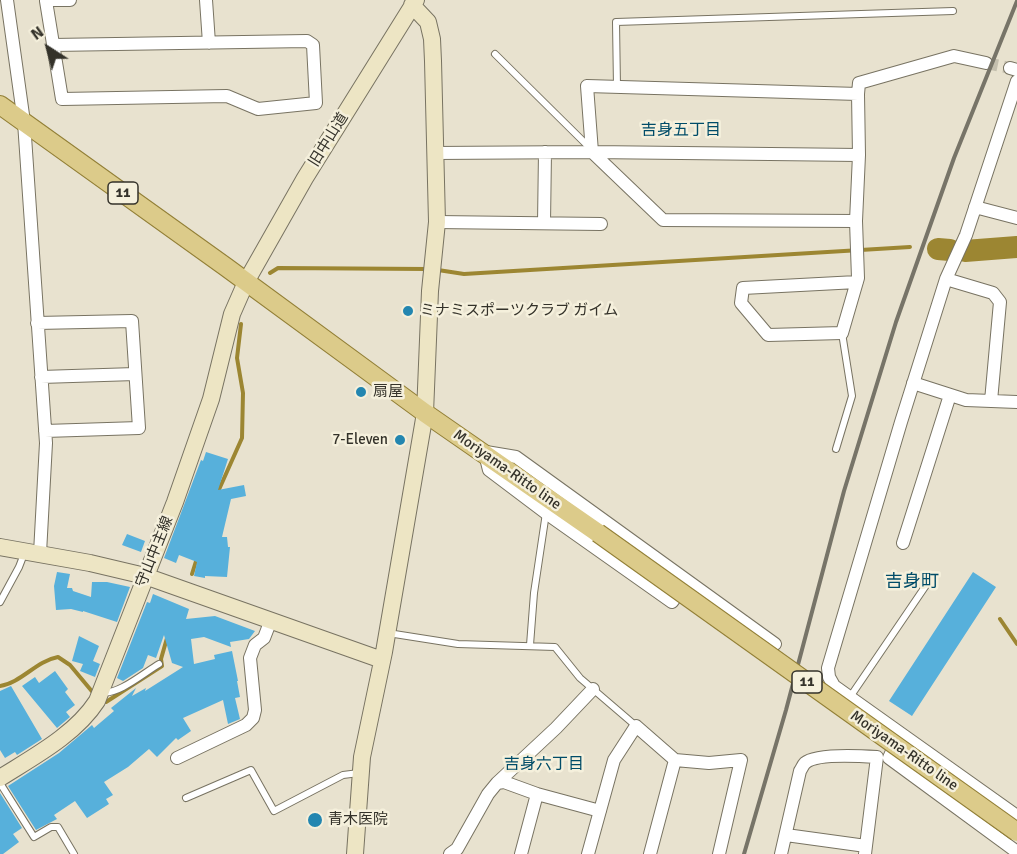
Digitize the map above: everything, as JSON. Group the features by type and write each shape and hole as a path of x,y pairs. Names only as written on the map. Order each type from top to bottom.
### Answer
{"main road":[{"name":"Moriyama-Ritto line","path":"0,105 425,413 598,533 1014,832"}],"street":[{"path":"8,0 24,122 45,432 32,552"},
{"path":"53,45 307,41 313,45 316,104 258,109 227,96 62,99 53,45 46,0 70,0"},
{"path":"206,0 209,43"},
{"path":"355,854 359,773 382,660 425,413 432,270 437,222 432,39 428,22 415,1"},
{"name":"旧中山道","path":"246,282 305,178 415,1"},
{"path":"857,282 742,288 741,303 768,335 842,333 857,282 859,83 954,56 986,63"},
{"path":"1014,832 900,733 834,687 828,668 946,279 966,235 1017,81"},
{"path":"856,221 663,220 592,151 587,86 858,94"},
{"path":"434,153 592,151 859,155"},
{"path":"544,223 545,152"},
{"path":"975,207 1017,218"},
{"path":"437,222 601,224"},
{"path":"946,279 993,293 1000,302 991,401"},
{"name":"守山中主線","path":"0,778 43,750 83,718 97,701 211,399 232,314 246,282"},
{"path":"37,323 132,321 139,428 45,432"},
{"path":"41,377 135,374"},
{"path":"914,383 966,400 1017,402"},
{"path":"903,543 950,395"},
{"path":"687,581 672,602 489,470 482,452 516,457 776,645"},
{"path":"0,547 145,576 382,660"},
{"path":"177,758 246,725 254,717 250,658 255,645 264,638 271,620"},
{"path":"450,854 457,849 488,794 497,783 556,728 593,689"},
{"path":"588,854 614,760 636,726 675,760 709,763 741,760 718,854"},
{"path":"786,835 865,850 883,758 900,733"},
{"path":"781,854 800,771 805,763 817,758 883,758 1014,832"},
{"path":"650,854 675,760"},
{"path":"497,783 504,782 600,812"},
{"path":"521,854 537,794"}],"lane":[{"path":"617,87 616,22 953,11"},
{"path":"495,54 592,151"},
{"path":"836,449 852,396 842,333"},
{"path":"530,645 534,593 546,513"},
{"path":"0,602 19,567 32,552"},
{"path":"850,698 931,578"},
{"path":"386,633 458,644 555,647 580,678 636,726"},
{"path":"101,691 106,693 117,690 159,664"},
{"path":"186,798 251,770 274,811 343,775 359,773"},
{"path":"0,783 34,837 51,827 58,827 74,854"}],"building":[{"path":"206,452 228,459 218,490 244,485 246,496 231,499 222,537 227,537 228,547 230,547 227,577 194,576 197,562 179,555 176,563 164,558"},
{"path":"127,534 145,541 141,552 122,545"},
{"path":"57,572 70,574 67,588 91,597 92,582 107,582 130,587 117,622 83,611 56,610 54,586"},
{"path":"973,572 996,587 912,716 889,701"},
{"path":"153,594 189,609 186,619 215,616 255,631 249,639 230,642 231,647 204,637 191,639 194,664 215,659 214,655 232,651 240,697 235,698 240,719 228,724 223,700 183,718 191,731 178,740 176,738 157,757 149,749 128,767 104,782 113,795 106,799 109,804 87,818 75,801 54,815 57,819 36,830 8,786 59,753 92,725 94,728 114,711 111,708 136,688 132,696 146,688 145,691 183,667 172,663 164,635 156,658 148,655 143,668 123,681 117,678 147,602 150,603"},
{"path":"79,636 99,646 93,661 100,664 95,677 80,671 83,664 72,661"},
{"path":"55,671 68,689 65,692 75,705 66,712 70,717 57,728 22,686 35,677 39,683"},
{"path":"11,686 42,739 17,755 15,752 5,758 0,750 0,691"},
{"path":"0,793 22,828 13,834 19,842 3,854 0,854"}],"waterway":[{"path":"438,270 464,274 910,247"},
{"path":"965,251 1017,247"},
{"path":"938,249 950,250"},
{"path":"270,273 278,268 427,269"},
{"path":"217,494 242,438 243,393 237,358 241,324"},
{"path":"192,574 197,558"},
{"path":"1000,619 1017,644"},
{"path":"106,702 162,666 161,659 167,638"},
{"path":"0,686 15,681 50,659 58,657 70,665 95,695"}],"tunnel":[{"path":"986,63 1010,68"}],"railway":[{"path":"744,854 786,710 844,491 896,322 954,158 1017,1"}],"place":[{"name":"ミナミスポーツクラブ ガイム","path":"408,311"},
{"name":"扇屋","path":"361,392"},
{"name":"7-Eleven","path":"400,440"},
{"name":"青木医院","path":"315,820"}],"district":[{"name":"吉身五丁目","path":"681,131"},
{"name":"吉身町","path":"912,582"},
{"name":"吉身六丁目","path":"544,765"}]}
